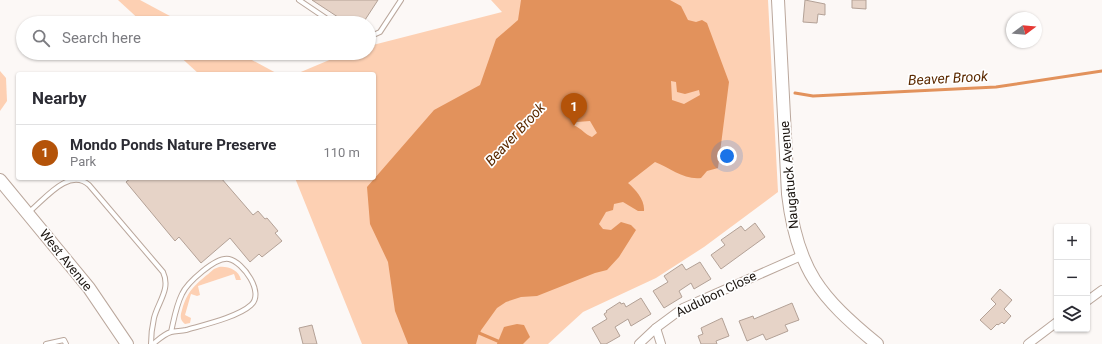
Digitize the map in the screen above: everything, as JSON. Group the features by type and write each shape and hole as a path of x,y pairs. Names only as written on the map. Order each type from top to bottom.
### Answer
{"main road":[{"name":"Naugatuck Avenue","path":"778,0 788,194 791,223 801,256 823,294 877,344"},
{"name":"West Avenue","path":"0,180 89,288 127,344"}],"street":[{"name":"Audubon Close","path":"639,344 676,312 801,256"},
{"path":"1090,299 1102,290"},
{"path":"1028,344 1054,324"},
{"path":"656,328 661,344"}],"lane":[{"path":"299,0 323,16"},
{"path":"376,34 380,32 402,0"},
{"path":"28,213 70,180 79,180 87,183 163,272 166,284 161,304 154,317 152,344"},
{"path":"152,344 171,332 196,327 244,310 253,304 256,298 254,284 238,264 230,259 215,262 186,287 180,300 171,332"},
{"path":"46,344 64,340 66,344"}],"shaded area":[{"path":"118,0 140,0 170,16 135,16"},
{"path":"491,0 768,0 778,192 704,247 656,278 583,312 548,344 362,344 296,180 376,180 376,72 301,72 329,60 376,60 376,44 502,12"},
{"path":"184,60 252,60 274,72 197,72"},
{"path":"0,71 6,78 7,101 0,111"},
{"path":"219,267 233,269 236,271 241,280 236,280 234,274 198,286 200,295 197,296 191,294 185,315 191,318 190,323 185,324 181,319 181,312 187,296 198,282 214,269"}],"water":[{"path":"521,0 670,0 681,6 688,20 696,22 702,20 707,23 729,82 718,168 707,171 701,178 695,178 683,175 655,162 628,183 637,192 641,199 644,211 638,211 623,202 614,204 613,210 606,212 599,224 603,229 611,230 621,222 631,225 636,230 619,257 607,270 595,273 537,296 521,297 506,302 497,308 479,333 476,344 408,344 395,311 388,262 370,224 367,187 373,180 376,180 376,177 434,110 480,85 496,39 518,20","holes":["671,81 676,82 677,92 685,94 699,90 700,95 684,104 672,100","590,121 597,133 592,137 573,125 577,122"]},
{"path":"517,324 524,325 530,337 523,344 497,344 504,327"}],"building":[{"path":"312,0 378,0 368,16 336,16"},
{"path":"805,0 825,4 825,15 818,14 817,23 803,22"},
{"path":"852,0 866,0 866,9 852,8"},
{"path":"128,180 223,180 253,215 258,211 265,219 267,218 278,231 275,233 282,241 262,257 259,254 250,262 230,238 201,263 179,237 175,241 126,182"},
{"path":"755,223 765,237 721,269 711,255 725,245 721,240 741,226 745,231"},
{"path":"700,262 711,279 694,289 691,283 679,291 682,297 664,308 653,291 668,282 664,276 682,264 686,270"},
{"path":"1000,289 1012,300 1004,309 1011,316 1004,324 1002,322 998,325 997,324 991,330 980,320 996,304 991,299"},
{"path":"641,298 651,314 631,326 628,319 615,327 620,336 606,344 601,344 592,328 607,319 604,314 607,312 606,311 620,302 621,304 624,303 626,307"},
{"path":"792,303 799,320 785,325 788,331 766,340 763,334 747,341 739,321 753,316 754,319"},
{"path":"722,318 729,336 716,341 717,344 701,344 698,336 703,334 701,328"},
{"path":"312,325 317,344 303,344 299,328"}],"waterway":[{"name":"Beaver Brook","path":"795,93 813,96 996,87 1102,71"},
{"name":"Beaver Brook","path":"479,329 479,333 500,342 499,344"}],"place":[{"name":"Mondo Ponds Nature Preserve","path":"574,126"}]}
